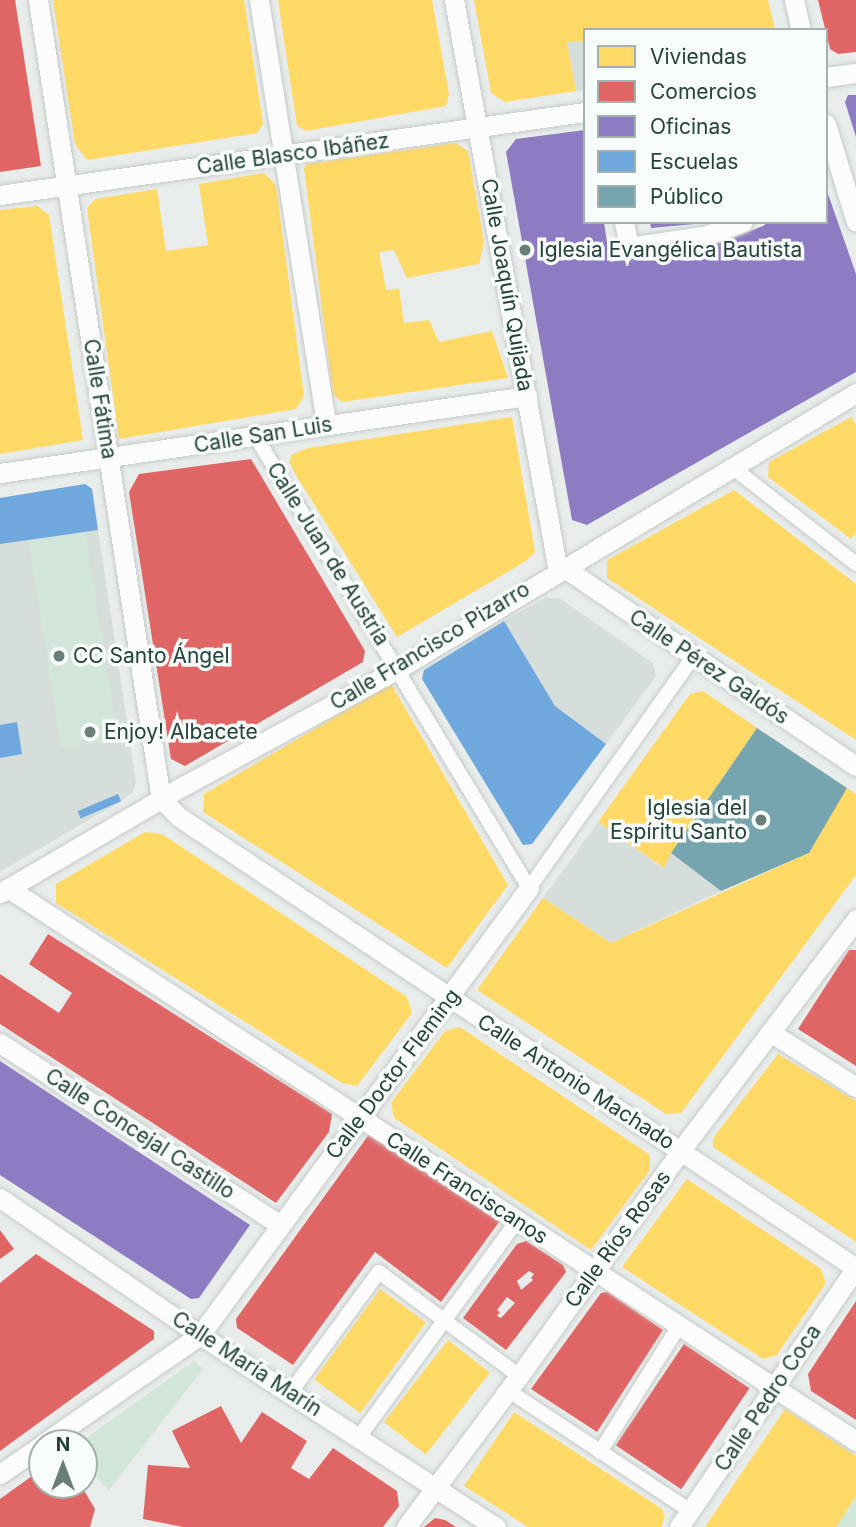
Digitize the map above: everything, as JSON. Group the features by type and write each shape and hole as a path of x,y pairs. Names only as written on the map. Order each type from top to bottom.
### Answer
{"street":[{"name":"Calle Fátima","path":"38,0 161,799"},
{"path":"259,0 326,425"},
{"name":"Calle Joaquín Quijada","path":"454,0 561,569"},
{"path":"794,0 801,28"},
{"path":"828,77 856,73"},
{"name":"Calle Blasco Ibáñez","path":"0,195 583,112"},
{"path":"828,131 856,222"},
{"path":"624,224 629,247 707,234 737,224"},
{"name":"Calle Francisco Pizarro","path":"4,891 161,799 398,668 856,393"},
{"name":"Calle San Luis","path":"0,473 527,396"},
{"name":"Calle Juan de Austria","path":"256,437 398,668 528,888"},
{"path":"732,467 856,564"},
{"name":"Calle Pérez Galdós","path":"561,569 856,766"},
{"name":"Calle Doctor Fleming","path":"65,1429 200,1335 450,999 693,657"},
{"name":"Calle Antonio Machado","path":"161,799 179,817 856,1268"},
{"name":"Calle Franciscanos","path":"4,891 360,1118 856,1441"},
{"name":"Calle Ríos Rosas","path":"406,1527 514,1383 681,1151 855,922"},
{"path":"770,1032 856,1087"},
{"name":"Calle Concejal Castillo","path":"0,1043 280,1225"},
{"name":"Calle María Marín","path":"0,1198 200,1335 496,1527"},
{"path":"359,1437 517,1221"},
{"name":"Calle Pedro Coca","path":"684,1519 776,1389 856,1268"},
{"path":"290,1393 379,1272 444,1320 514,1383 684,1519"},
{"path":"600,1452 679,1326"},
{"name":"Calle Doctor Fleming","path":"0,1474 28,1454"}],"shaded area":[{"path":"583,41 583,90 576,91 567,42"},
{"name":"CC Santo Ángel","path":"86,484 92,489 136,782 132,793 121,801 0,872 0,498"},
{"path":"545,598 559,598 653,663 656,676 606,744 555,706 504,621"},
{"path":"598,822 663,868 671,853 721,891 611,943 543,898"}],"green space":[{"path":"85,532 118,739 62,748 29,541"},
{"path":"194,1361 203,1369 109,1490 98,1479 98,1429"},
{"path":"856,1496 856,1527 836,1527 843,1515"}],"building: Viviendas":[{"path":"53,0 244,0 263,124 257,133 87,160 75,144"},
{"path":"278,0 432,0 449,94 446,106 306,131 297,126"},
{"path":"474,0 768,0 775,28 583,28 583,41 567,42 576,91 505,102 491,93"},
{"path":"455,143 468,151 484,242 479,264 407,278 394,250 379,252 386,290 399,289 404,323 429,320 439,342 492,331 508,378 342,402 333,394 304,168 307,164"},
{"path":"264,173 276,185 304,396 296,409 119,439 87,208 95,199 157,189 166,251 208,245 199,184"},
{"path":"37,206 49,215 83,440 0,454 0,210"},
{"path":"512,417 535,552 526,561 397,637 294,472 290,463 291,455 308,448"},
{"path":"851,417 856,425 856,533 851,539 768,477 769,462"},
{"path":"734,490 856,584 856,740 607,578 607,560"},
{"path":"391,684 508,885 447,968 203,812 204,794"},
{"path":"703,691 757,728 671,853 664,868 598,822 690,694"},
{"path":"847,788 856,794 856,875 681,1113 666,1114 477,990 543,898 611,943 809,853"},
{"path":"145,832 162,834 407,997 412,1013 357,1086 342,1083 56,903 56,884"},
{"path":"460,1027 650,1155 650,1170 591,1250 394,1118 391,1103 445,1031"},
{"path":"778,1054 856,1101 856,1242 713,1147 713,1138"},
{"path":"687,1179 821,1269 826,1283 777,1355 763,1359 622,1267"},
{"path":"380,1289 426,1323 360,1413 314,1380"},
{"path":"448,1340 490,1373 426,1455 384,1422"},
{"path":"785,1409 856,1456 856,1496 836,1527 705,1527"},
{"path":"514,1412 662,1509 665,1517 661,1527 528,1527 464,1486"}],"building: Comercios":[{"path":"0,0 15,0 41,166 0,172"},
{"path":"818,0 856,0 856,52 838,54 830,49 828,28 825,28"},
{"path":"251,459 365,651 363,662 185,766 171,759 129,492 139,474"},
{"path":"48,934 332,1114 329,1132 276,1203 0,1024 0,974 59,1013 72,993 29,964"},
{"path":"849,950 856,950 856,1066 798,1029"},
{"path":"370,1133 499,1222 441,1302 375,1252 293,1365 237,1328 236,1319"},
{"path":"0,1230 14,1249 0,1259"},
{"path":"526,1241 563,1265 566,1272 506,1350 463,1318 517,1244","holes":["529,1271 534,1274 531,1278 533,1280 521,1290 517,1281","507,1297 515,1303 501,1318 497,1316 500,1312 497,1310"]},
{"path":"36,1254 154,1331 154,1339 0,1451 0,1283"},
{"path":"607,1292 663,1330 597,1432 531,1389 601,1293"},
{"path":"856,1301 856,1420 811,1391 808,1374"},
{"path":"684,1344 749,1388 681,1489 616,1445"},
{"path":"221,1406 241,1443 262,1412 307,1441 291,1468 309,1479 333,1448 397,1491 399,1506 383,1527 183,1527 143,1519 148,1465 190,1468 172,1431"},
{"path":"28,1479 28,1499 89,1499 95,1509 90,1527 0,1527 0,1499"},
{"path":"435,1518 445,1520 456,1527 424,1527"}],"building: Oficinas":[{"path":"848,95 856,95 856,137 845,102"},
{"path":"583,130 583,224 604,224 610,262 724,242 765,224 828,224 828,194 856,274 856,372 587,525 572,520 506,152 516,139"},
{"path":"650,224 695,224 651,228"},
{"path":"0,1061 250,1225 199,1298 191,1299 0,1175"}],"building: Escuelas":[{"path":"85,484 92,489 98,530 0,544 0,498"},
{"path":"504,621 555,706 606,744 532,844 523,845 422,679 424,670"},
{"path":"17,722 22,754 0,758 0,725"},
{"path":"118,794 121,801 81,819 77,811"}],"building: Público":[{"name":"Iglesia del Espíritu Santo","path":"757,728 847,788 809,853 721,891 671,853"}],"place":[{"name":"Iglesia Evangélica Bautista","path":"525,250"},
{"name":"CC Santo Ángel","path":"59,656"},
{"name":"Enjoy! Albacete","path":"90,732"},
{"name":"Iglesia del Espíritu Santo","path":"761,820"}]}
